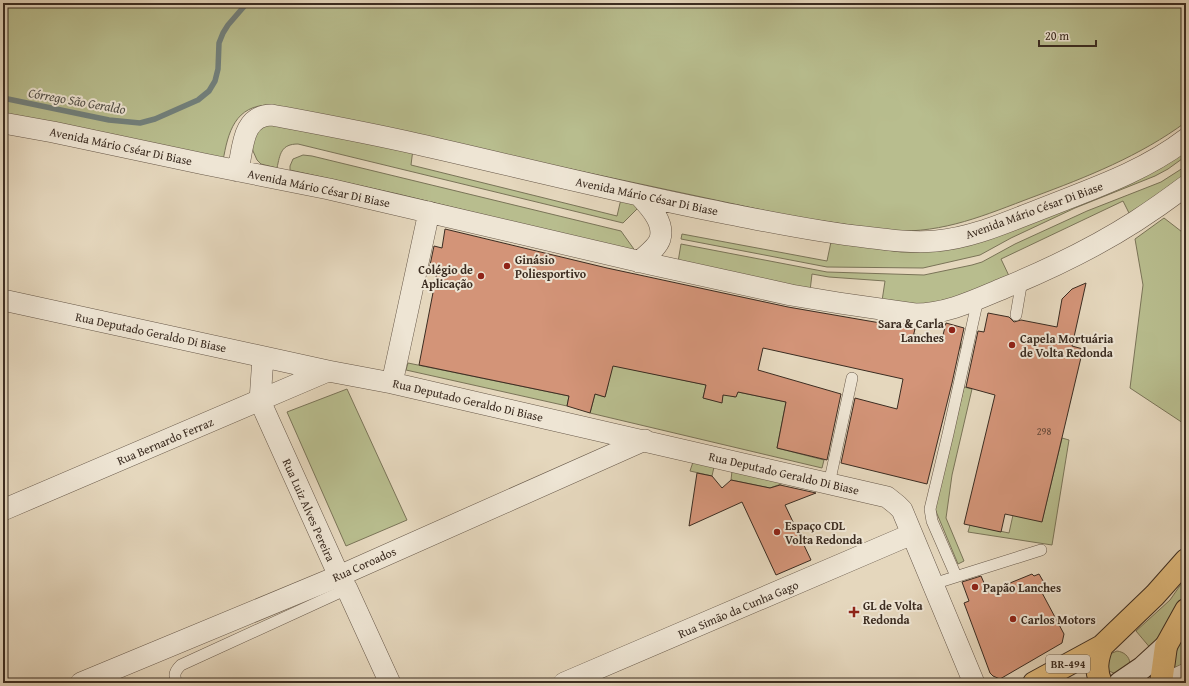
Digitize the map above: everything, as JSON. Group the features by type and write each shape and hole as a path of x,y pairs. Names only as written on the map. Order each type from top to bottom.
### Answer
{"main road":[{"path":"1101,683 1097,666 1102,646 1155,595 1186,560"},
{"path":"1161,683 1166,646 1185,611"},
{"name":"BR-494","path":"1034,683 1102,646"}],"street":[{"name":"Avenida Mário César Di Biase","path":"1186,139 1155,160 1117,179 982,231 961,237 909,242 840,234 744,217 272,114 257,118 249,126 244,140 238,171 329,189 639,262 791,295 904,314 936,313 978,299 1054,266 1102,242 1151,211 1186,186"},
{"name":"Avenida Mário Cséar Di Biase","path":"3,123 238,171"},
{"path":"639,195 659,222 661,230 660,239 658,242 639,262"},
{"path":"392,383 429,212"},
{"name":"Rua Deputado Geraldo Di Biase","path":"3,300 328,371 392,383 645,440 882,496 892,500 902,510 974,683"},
{"path":"260,401 263,357"},
{"name":"Rua Bernardo Ferraz","path":"3,510 328,371"},
{"name":"Rua Luiz Alves Pereira","path":"260,401 390,683"},
{"name":"Rua Coroados","path":"81,683 343,582 645,440"},
{"name":"Rua Simão da Cunha Gago","path":"564,683 912,534"},
{"path":"1185,611 1183,625 1186,636"},
{"path":"1120,683 1142,668 1166,646"},
{"path":"1167,683 1186,674"}],"lane":[{"path":"1016,314 1022,280"},
{"path":"956,576 932,521 930,509 978,299"},
{"path":"830,484 852,378"},
{"path":"933,584 1041,550"},
{"path":"177,683 174,678 176,671 181,665 343,582"}],"green space":[{"path":"3,3 1186,3 1186,122 1150,145 1112,165 1073,182 998,210 964,222 947,226 911,231 892,231 795,217 270,105 258,106 249,110 241,115 235,122 228,140 223,161 3,114"},
{"path":"269,122 413,149 411,165 617,216 621,199 639,207 623,223 298,144 292,144 282,151 277,168 261,164 257,160 253,151 252,144 255,134"},
{"path":"1186,148 1186,156 1155,176 1075,208 1011,238 980,255 923,268 827,267 681,239 682,234 827,261 831,242 901,252 919,252"},
{"path":"303,155 621,231 636,252 398,194 290,170 293,159"},
{"path":"1186,166 1186,176 1130,215 1123,201 1001,259 1010,278 931,306 882,301 885,281 829,277 812,274 810,291 678,262 681,244 827,272 924,275 982,262 1015,244 1087,211 1161,182"},
{"path":"1164,218 1186,235 1186,425 1130,388 1143,285 1135,239"},
{"path":"914,334 961,343 961,348 914,337"},
{"path":"408,363 569,396 567,406 406,370"},
{"path":"602,363 706,385 703,398 721,402 725,389 728,395 735,397 738,392 786,402 777,448 824,460 822,468 590,413 595,394 605,397 608,385"},
{"path":"964,387 972,389 952,475 946,518 964,561 958,564 935,509"},
{"path":"347,389 407,520 346,546 287,412"},
{"path":"1062,438 1069,440 1052,545 968,532 970,525 1009,533 1013,515 1042,521"},
{"path":"693,462 714,467 712,476 690,471"},
{"path":"732,471 784,483 770,488 731,480"},
{"path":"1186,577 1186,597 1152,650 1136,631 1170,600"},
{"path":"1181,636 1186,645 1186,669 1169,677"},
{"path":"1117,651 1126,655 1129,658 1130,663 1116,674 1109,671 1107,668 1110,654"}],"building":[{"path":"445,229 607,268 788,307 915,329 913,337 941,343 946,323 964,328 927,484 841,463 855,398 897,409 903,379 763,348 758,370 841,394 827,460 777,448 786,402 738,392 736,397 723,395 722,403 703,398 706,385 613,366 605,397 595,394 590,413 567,406 569,396 419,365 437,272 429,270 434,246 442,248"},
{"path":"1086,283 1072,346 1083,349 1042,522 1005,514 1001,532 964,524 995,395 966,387 978,331 984,332 988,313 1009,317 1014,322 1021,320 1057,327 1062,299 1072,289"},
{"name":"Espaço CDL Volta Redonda","path":"697,473 712,476 722,488 731,480 770,488 780,485 816,493 785,505 811,560 776,575 742,502 689,526"},
{"name":"Carlos Motors","path":"1032,574 1034,576 1039,574 1046,586 1040,589 1064,634 1062,643 1000,679 990,673 964,603 969,601 962,582 981,576 988,592"}],"waterway":[{"name":"Córrego São Geraldo","path":"3,98 109,120 140,123 155,119 198,100 209,91 215,81 218,69 219,43 223,33 247,3"}],"place":[{"name":"Ginásio Poliesportivo","path":"507,266"},
{"name":"Colégio de Aplicação","path":"481,276"},
{"name":"Sara & Carla Lanches","path":"952,330"},
{"name":"Capela Mortuária de Volta Redonda","path":"1012,345"},
{"name":"Espaço CDL Volta Redonda","path":"777,532"},
{"name":"Papão Lanches","path":"975,587"},
{"name":"GL de Volta Redonda","path":"854,612"},
{"name":"Carlos Motors","path":"1013,619"}]}
